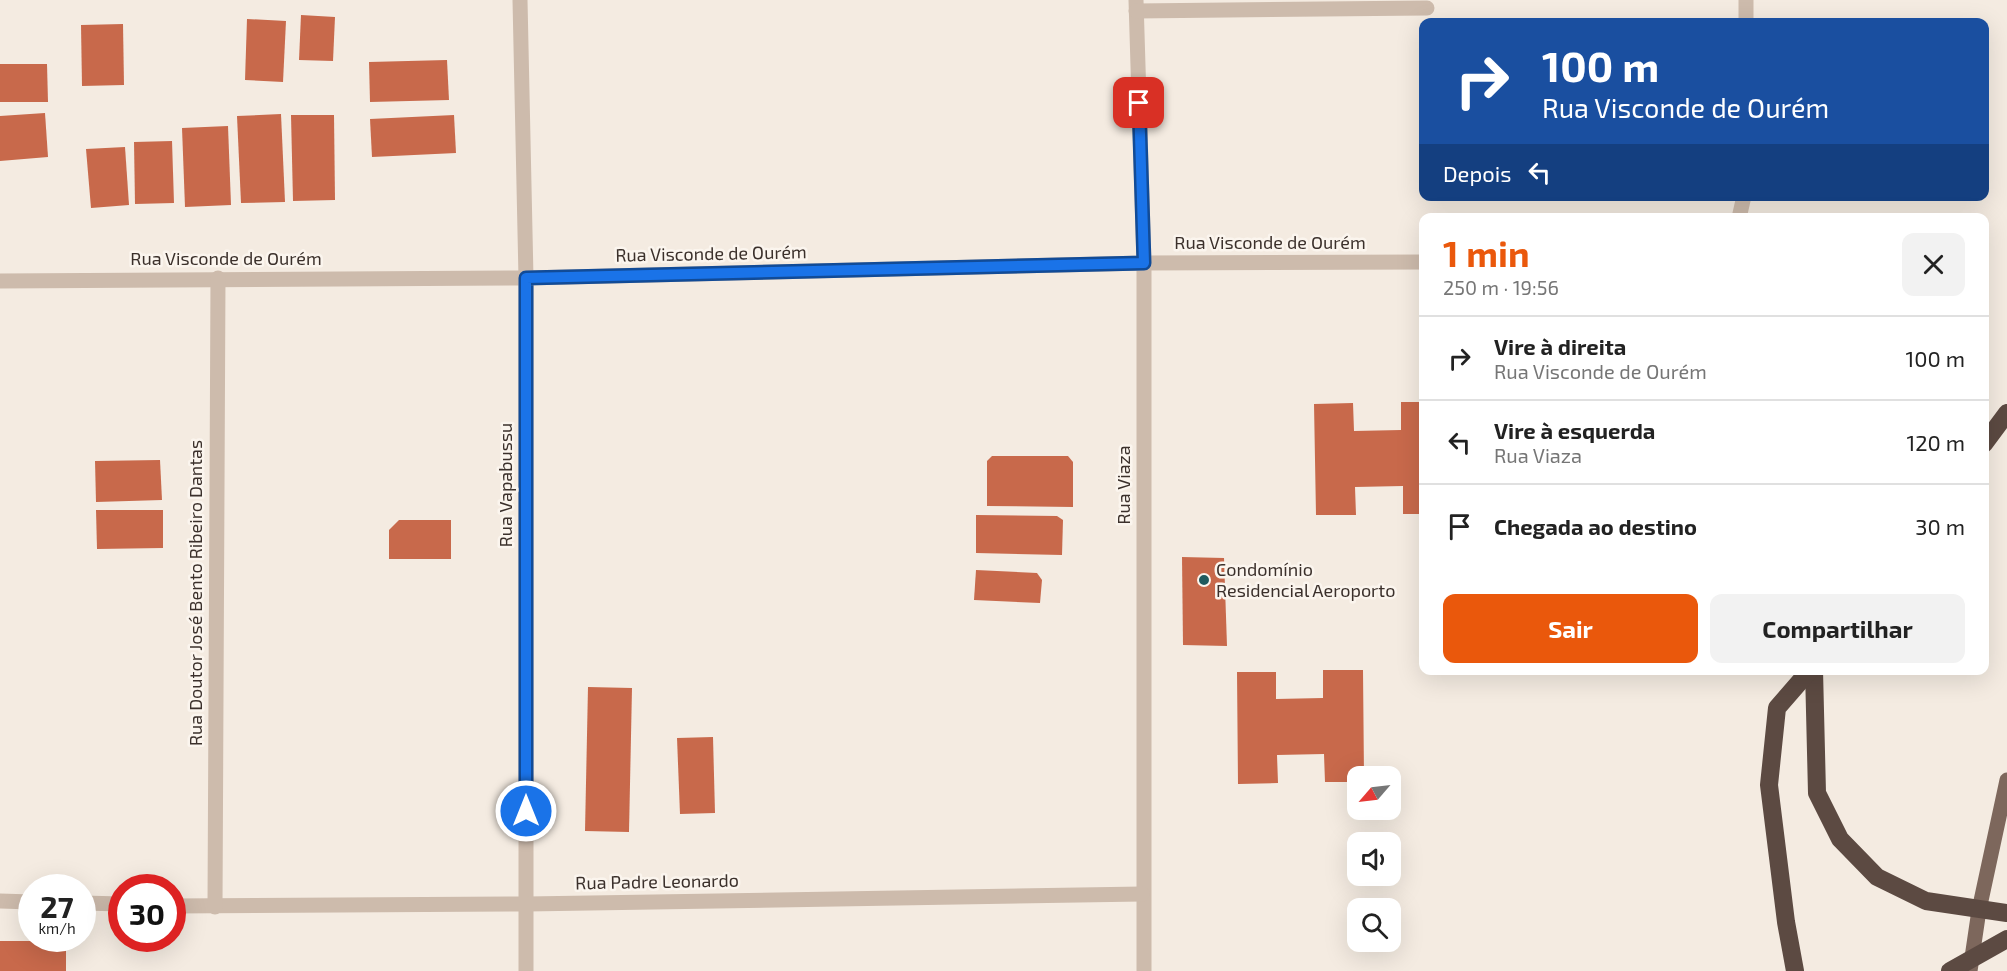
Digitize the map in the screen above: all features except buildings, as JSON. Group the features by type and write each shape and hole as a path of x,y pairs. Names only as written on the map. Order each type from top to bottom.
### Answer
{"highway":[{"path":"1989,437 2007,413"},
{"path":"1795,971 1786,922 1769,785 1778,708 1808,675"},
{"path":"1812,675 1817,793 1840,839 1877,878 1926,901 2007,914"},
{"path":"1950,971 2007,939"}],"main road":[{"path":"1970,971 2007,780"}],"street":[{"name":"Rua Vapabussu","path":"520,0 526,278 526,971"},
{"path":"1746,0 1746,18"},
{"path":"1136,6 1427,8"},
{"name":"Rua Viaza","path":"1136,6 1144,263 1142,894 1144,971"},
{"name":"Rua Visconde de Ourém","path":"0,281 526,278 1144,263 1419,262"},
{"name":"Rua Doutor José Bento Ribeiro Dantas","path":"215,907 218,278"},
{"name":"Rua Padre Leonardo","path":"186,906 527,904 1142,894"},
{"path":"0,901 18,902"}],"place":[{"name":"Condomínio Residencial Aeroporto","path":"1204,580"}],"route":[{"path":"526,811 526,278 1144,263 1139,103"}]}
